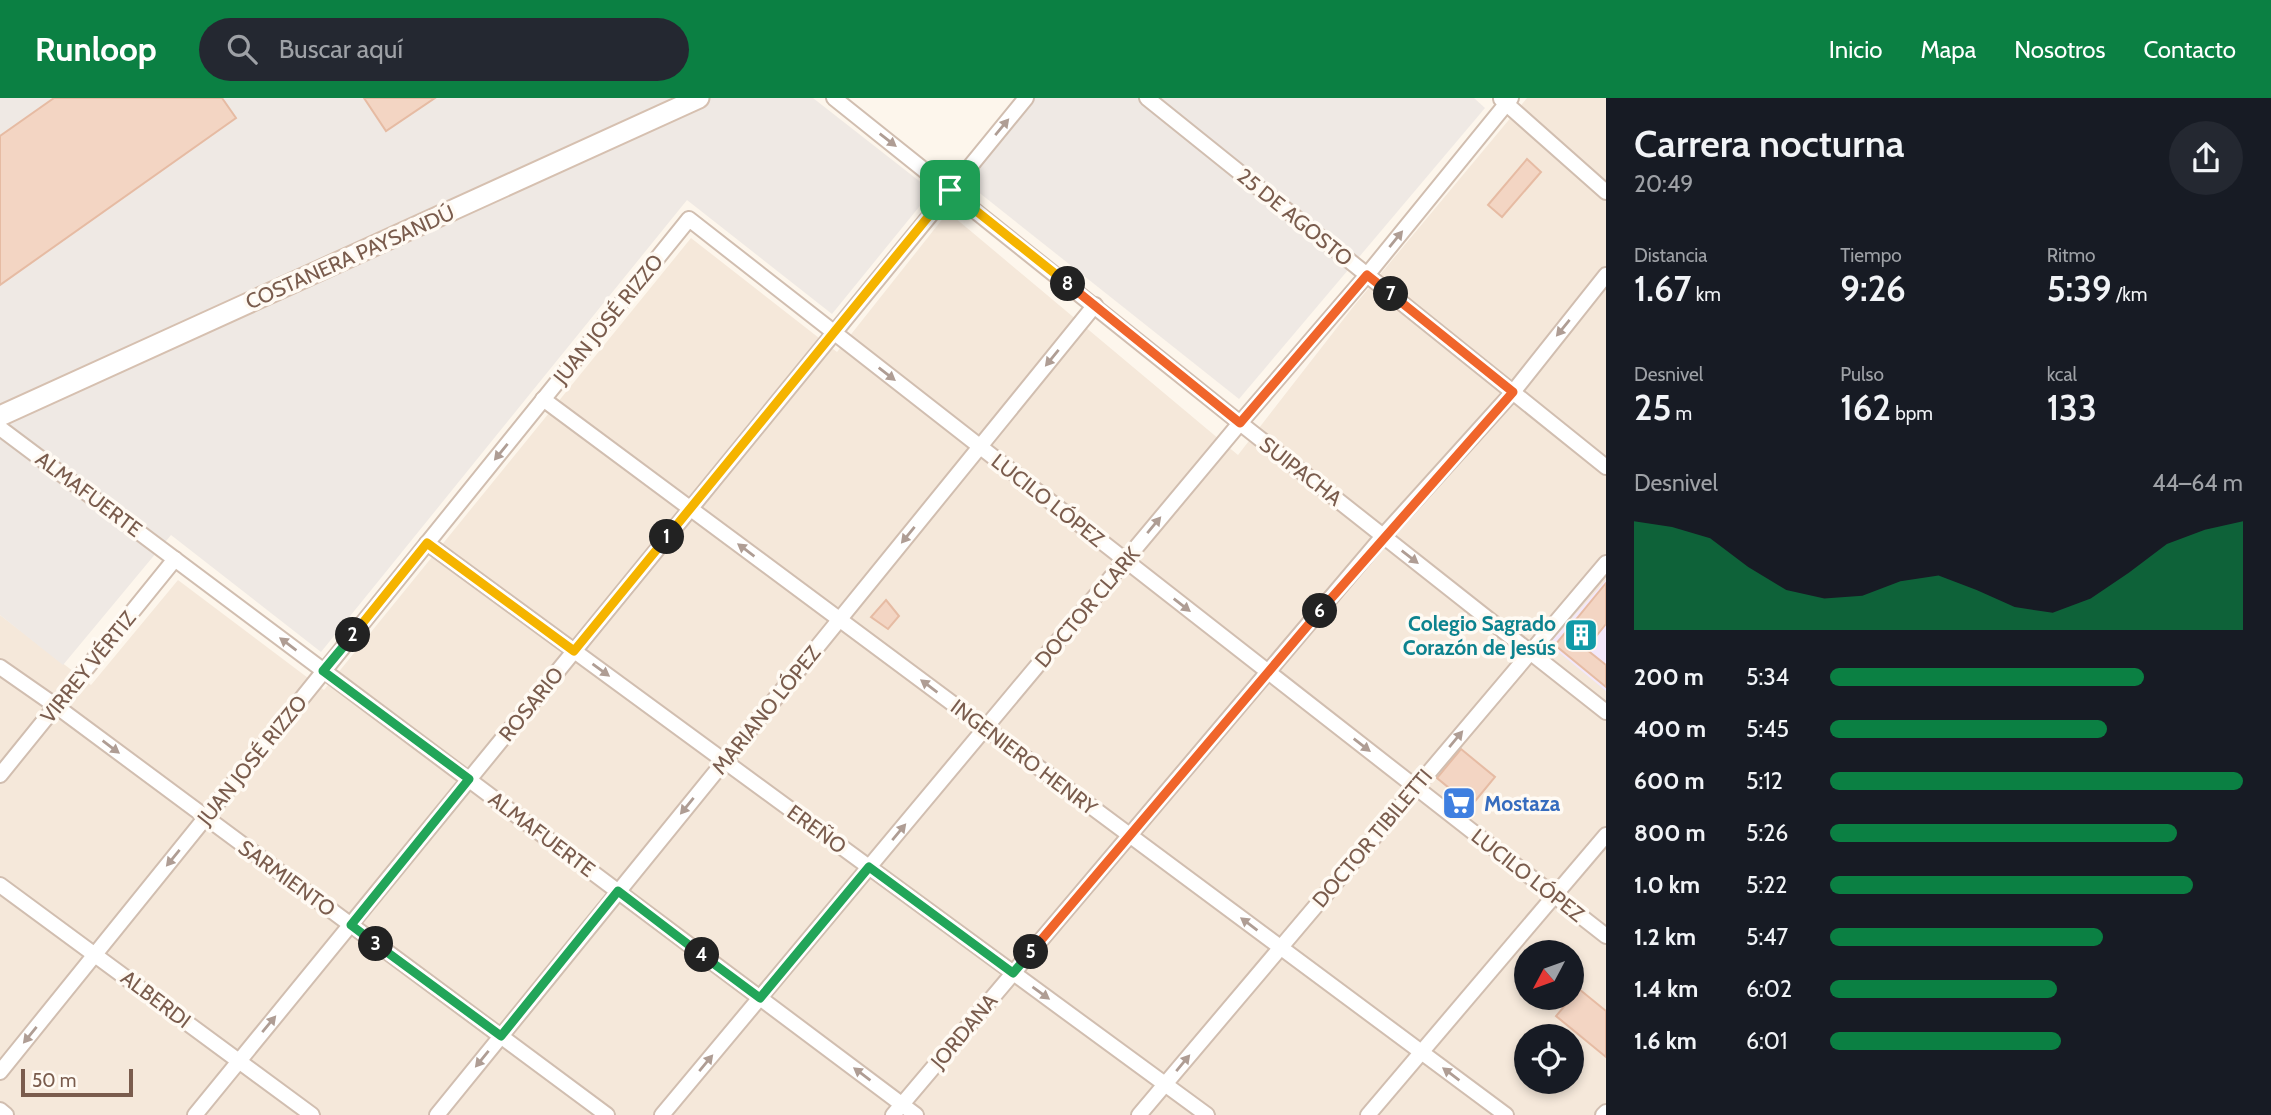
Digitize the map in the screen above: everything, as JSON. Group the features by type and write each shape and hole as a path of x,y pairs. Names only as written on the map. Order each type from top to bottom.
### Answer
{"main road":[{"name":"COSTANERA PAYSANDÚ","path":"0,416 699,98"}],"street":[{"name":"SUIPACHA","path":"834,98 1606,712"},
{"name":"ROSARIO","path":"195,1115 1026,98"},
{"name":"25 DE AGOSTO","path":"1147,98 1606,467"},
{"name":"DOCTOR CLARK","path":"662,1115 1125,560 1367,275 1505,100"},
{"path":"1505,100 1606,192"},
{"name":"LUCILO LÓPEZ","path":"689,219 1606,936"},
{"name":"JUAN JOSÉ RIZZO","path":"0,1072 689,219"},
{"name":"JORDANA","path":"897,1110 1383,536 1513,392 1606,275"},
{"name":"MARIANO LÓPEZ","path":"437,1115 1095,305"},
{"name":"INGENIERO HENRY","path":"543,399 1506,1115"},
{"name":"ALMAFUERTE","path":"0,428 760,998 897,1110 916,1115"},
{"name":"EREÑO","path":"427,543 1207,1115"},
{"name":"VIRREY VÉRTIZ","path":"0,775 175,559"},
{"name":"DOCTOR TIBILETTI","path":"1139,1115 1606,563"},
{"name":"SARMIENTO","path":"0,667 57,706 607,1115"},
{"path":"1368,1115 1606,835"},
{"name":"ALBERDI","path":"0,885 312,1115"},
{"path":"0,1110 6,1115"}],"shaded area":[{"path":"0,98 813,98 932,191 832,314 687,200 321,652 171,535 63,665 0,615"},
{"path":"1034,98 1474,98 1485,108 1239,399 967,183"},
{"path":"1527,98 1606,98 1606,1115 0,1115 0,615 91,685 178,580 324,690 691,238 837,352 948,212 1238,455 1353,307"},
{"name":"Colegio Sagrado Corazón de Jesús","path":"1606,580 1606,691 1549,644"}],"building":[{"path":"54,98 222,98 236,118 0,285 0,136"},
{"path":"364,98 435,98 386,131"},
{"path":"1527,159 1541,172 1502,217 1488,205"},
{"name":"Colegio Sagrado Corazón de Jesús","path":"1606,583 1606,624 1586,649 1606,665 1606,687 1555,645"},
{"path":"886,600 899,616 888,629 871,617"},
{"path":"1461,749 1495,777 1471,806 1437,778"},
{"path":"1584,993 1606,1011 1606,1057 1584,1039 1584,1024 1566,1024 1556,1016 1561,1010 1584,1010"}],"place":[{"name":"Colegio Sagrado Corazón de Jesús","path":"1581,635"},
{"name":"Mostaza","path":"1459,803"}],"route":[{"path":"950,190 1240,423 1367,275 1513,392 1383,536 1013,973 869,867 760,998 618,891 501,1036 351,925 469,779 323,671 427,543 574,651 950,190"}]}
